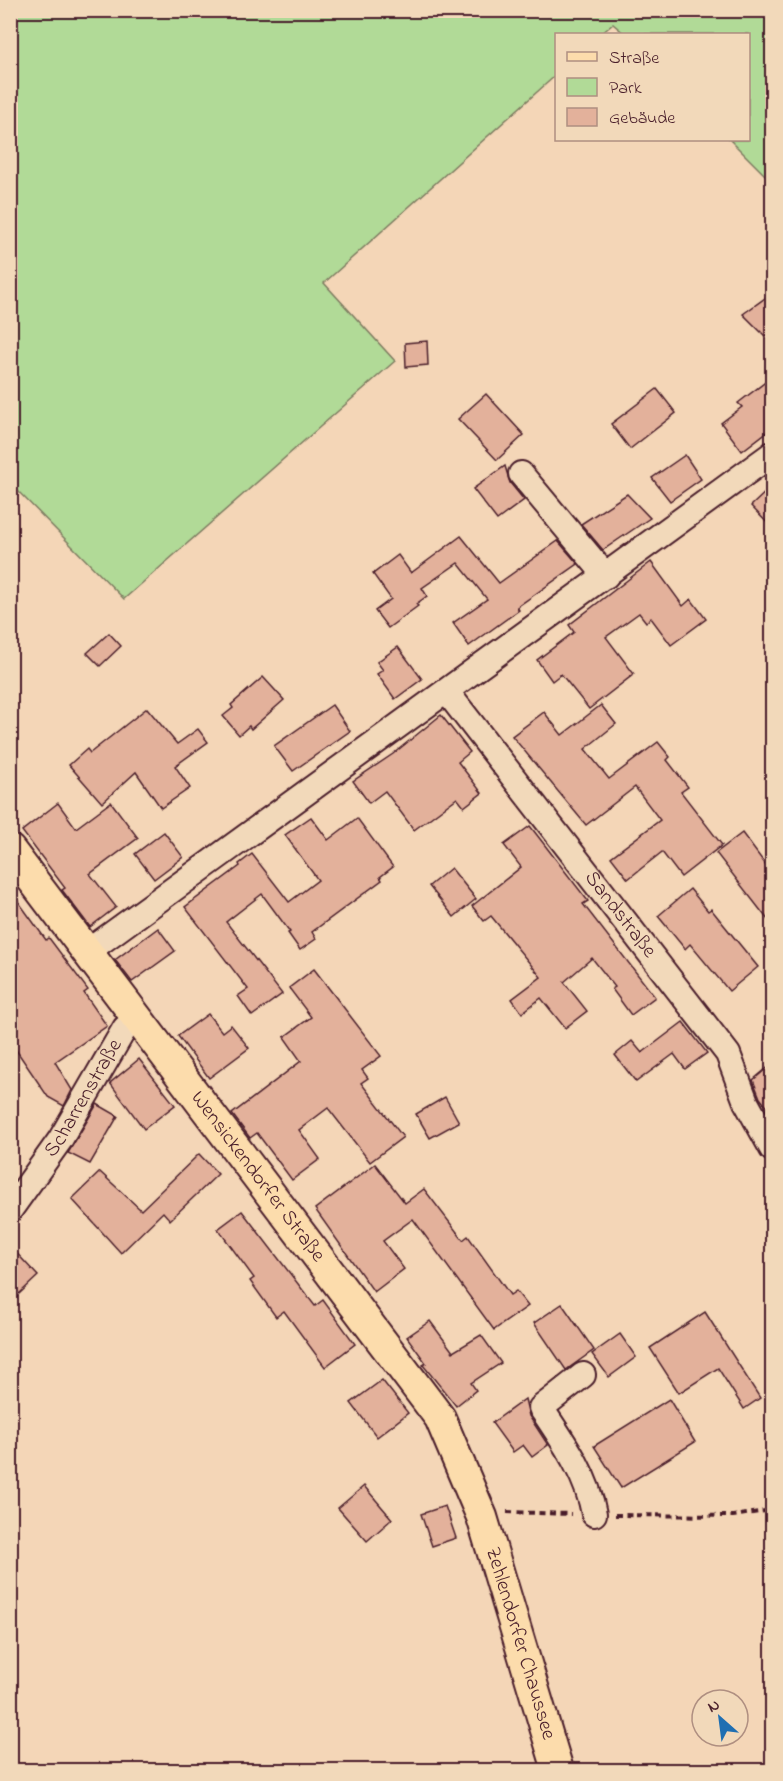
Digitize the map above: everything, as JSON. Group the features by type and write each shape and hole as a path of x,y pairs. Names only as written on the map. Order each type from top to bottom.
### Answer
{"main road":[{"name":"Wensickendorfer Straße","path":"10,850 440,1418 490,1514"},
{"name":"Zehlendorfer Chaussee","path":"490,1514 558,1770"}],"street":[{"path":"87,952 772,454"},
{"path":"522,474 606,576"},
{"name":"Sandstraße","path":"447,692 728,1054 746,1102 772,1149"},
{"name":"Scharrenstraße","path":"10,1210 60,1140 125,1028 138,1019"},
{"path":"583,1375 541,1408 570,1452 590,1492 594,1514"}],"path":[{"path":"772,1343 768,1384 772,1428"},
{"path":"490,1514 733,1516 770,1510 772,1500"}],"green space":[{"path":"10,11 772,11 772,182 731,141 750,141 750,33 624,33 613,24 602,33 555,33 555,76 324,283 395,361 124,599 11,484"}],"building":[{"path":"772,293 772,343 743,314"},
{"path":"427,341 428,365 406,367 405,343"},
{"path":"772,377 772,428 742,451 721,423 742,407 738,403"},
{"path":"657,389 676,413 630,449 611,424"},
{"path":"486,394 524,435 497,460 458,419"},
{"path":"685,455 701,479 670,501 652,478"},
{"path":"505,466 510,483 524,500 497,520 473,489"},
{"path":"772,486 772,528 751,506"},
{"path":"627,494 650,518 603,550 581,524"},
{"path":"461,536 499,583 558,541 578,564 517,607 519,610 469,646 453,623 487,599 458,563 422,588 427,596 416,604 418,606 388,628 375,611 391,599 373,574 398,555 411,573"},
{"path":"651,562 683,606 691,599 706,619 671,645 651,618 646,622 639,613 606,637 634,674 589,709 561,674 552,681 537,660 574,632 569,625"},
{"path":"109,633 121,646 100,666 87,653"},
{"path":"398,647 422,679 395,699 377,674 383,670 377,662"},
{"path":"263,677 284,700 251,729 249,726 239,735 223,716 233,708 231,705"},
{"path":"332,705 350,731 293,771 274,746"},
{"path":"601,705 616,724 585,749 609,779 658,742 670,757 667,760 688,787 681,792 722,845 681,877 662,852 628,879 611,857 660,820 635,787 586,825 512,736 544,712 562,735"},
{"path":"147,708 177,744 198,729 208,742 175,766 190,788 161,808 136,772 102,803 69,765 87,749 90,753"},
{"path":"441,715 470,752 458,762 482,793 464,807 457,798 414,830 385,791 369,803 353,781 393,754"},
{"path":"111,802 138,838 90,874 116,907 90,927 62,890 65,888 22,831 58,803 76,828"},
{"path":"311,817 328,840 357,818 393,867 380,877 382,880 312,932 316,939 300,950 288,933 290,932 262,894 226,922 282,994 252,1016 238,996 248,989 185,907 240,866 239,864 252,854 289,902 318,880 285,835"},
{"path":"530,826 588,901 583,904 655,997 631,1015 612,989 615,987 592,958 564,982 587,1011 565,1028 541,998 522,1013 512,999 541,977 491,916 484,921 472,906 521,867 504,845"},
{"path":"164,832 183,857 154,879 135,854"},
{"path":"742,833 772,873 772,925 716,853"},
{"path":"451,868 476,899 454,917 429,886"},
{"path":"690,889 708,911 711,909 758,967 729,991 690,944 685,949 658,916"},
{"path":"10,890 46,940 49,938 88,990 84,993 107,1026 55,1062 72,1090 64,1106 48,1097 10,1041"},
{"path":"158,928 175,951 132,982 115,960"},
{"path":"314,969 381,1056 362,1070 368,1078 361,1083 403,1137 370,1162 328,1108 299,1130 320,1159 292,1180 257,1133 250,1138 232,1114 301,1061 284,1037 311,1017 289,988"},
{"path":"208,1014 222,1032 231,1025 249,1048 209,1078 178,1036"},
{"path":"683,1022 707,1053 685,1069 674,1054 636,1082 615,1055 632,1041 642,1053"},
{"path":"139,1059 175,1105 144,1129 110,1083"},
{"path":"772,1064 772,1113 760,1098 753,1080"},
{"path":"445,1097 459,1122 430,1138 416,1114"},
{"path":"97,1104 118,1116 90,1164 68,1153"},
{"path":"199,1154 218,1174 170,1220 163,1212 121,1253 72,1199 100,1172 141,1210"},
{"path":"375,1164 405,1203 424,1189 463,1240 468,1236 510,1295 516,1291 528,1306 494,1330 413,1219 383,1241 404,1269 374,1292 315,1209"},
{"path":"242,1211 315,1306 323,1300 355,1344 325,1367 284,1311 276,1317 250,1281 254,1278 218,1229"},
{"path":"10,1246 38,1276 19,1294 10,1285"},
{"path":"562,1304 594,1350 566,1370 534,1323"},
{"path":"705,1312 760,1398 744,1409 718,1368 679,1393 650,1348"},
{"path":"430,1321 453,1352 481,1335 501,1363 471,1383 476,1390 456,1406 423,1365 426,1363 407,1337"},
{"path":"620,1334 636,1357 609,1377 592,1354"},
{"path":"382,1380 408,1413 377,1437 351,1403"},
{"path":"525,1399 529,1416 548,1445 532,1457 523,1445 513,1452 492,1423"},
{"path":"669,1399 695,1442 621,1488 594,1446"},
{"path":"364,1486 392,1519 367,1541 338,1508"},
{"path":"445,1506 456,1538 432,1546 421,1514"}]}
